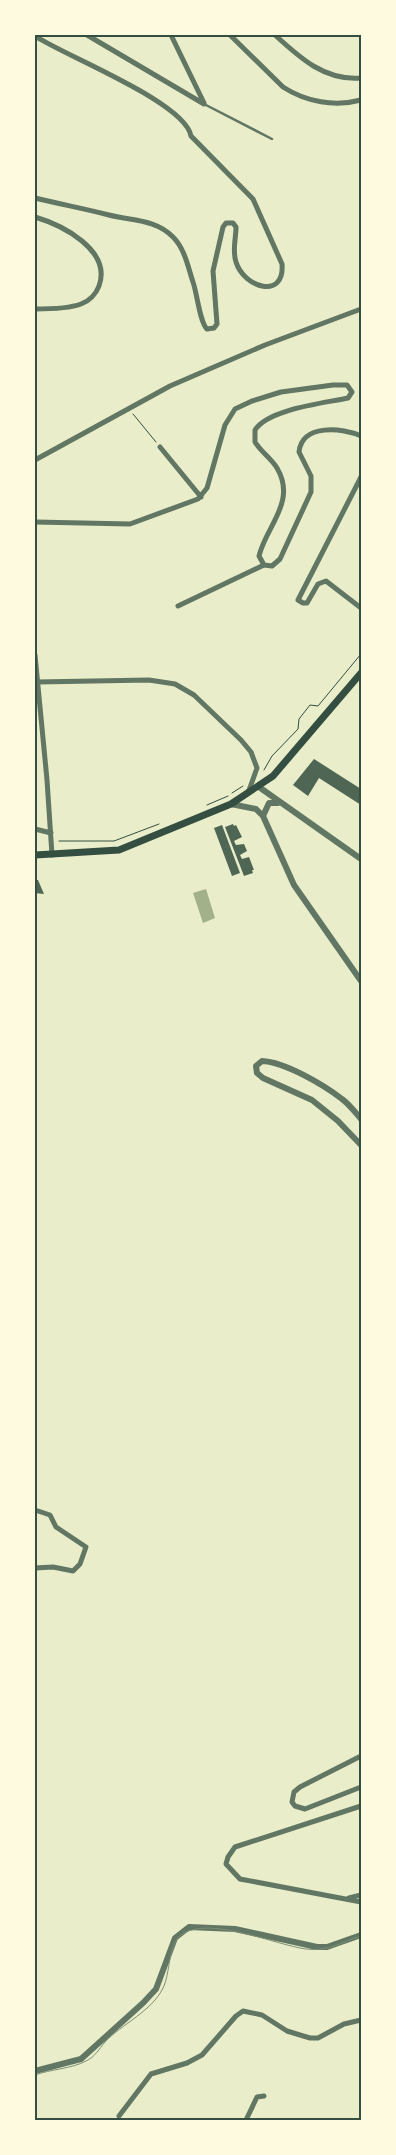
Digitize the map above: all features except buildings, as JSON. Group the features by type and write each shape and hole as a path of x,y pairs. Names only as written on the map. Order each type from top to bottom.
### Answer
{"main road":[{"path":"35,855 119,850 231,804 273,776 361,673"}],"street":[{"path":"86,35 204,104"},
{"path":"170,35 204,104"},
{"path":"230,35 283,87 293,94 319,102 340,104 361,100"},
{"path":"275,35 320,71 341,78 361,78"},
{"path":"35,36 118,78 178,116 190,129 191,136 253,199 282,264 282,273 274,284 266,287 257,286 246,278 238,267 234,255 236,227 233,223 226,223 222,226 213,272 216,324 212,329 207,329 203,324 196,289 185,256 178,243 167,232 156,225 133,218 117,217 94,210 35,198"},
{"path":"35,218 59,227 87,246 99,261 101,278 96,293 83,303 35,310"},
{"path":"35,460 129,409 222,363 361,309"},
{"path":"35,522 130,524 201,497 208,485 225,424 235,409 252,400 281,392 340,384 350,388 352,393 348,398 299,408 267,420 255,430 255,442 276,466 284,488 279,515 260,554 264,565"},
{"path":"178,606 264,565 272,566 278,563 311,494 311,476 299,452 303,441 312,434 332,429 346,430 361,436"},
{"path":"160,447 201,497"},
{"path":"361,477 298,600 303,604 307,603 318,584 325,581 361,608"},
{"path":"35,655 52,855"},
{"path":"37,682 149,680 176,684 194,695 241,740 255,762 255,776 247,794"},
{"path":"259,787 280,804 361,859"},
{"path":"263,816 269,803 280,804"},
{"path":"231,804 256,809 263,816 287,872 299,894 361,981"},
{"path":"35,830 51,833"},
{"path":"361,1118 343,1100 303,1076 274,1062 262,1061 256,1066 258,1073 263,1078 303,1095 325,1109 361,1145"},
{"path":"35,1510 50,1515 56,1527 86,1547 80,1564 73,1571 53,1567 35,1568"},
{"path":"361,1756 300,1787 294,1792 292,1802 305,1809 361,1787"},
{"path":"361,1806 235,1847 228,1857 226,1864 240,1879 348,1898 361,1902"},
{"path":"348,1898 361,1895"},
{"path":"35,2071 80,2059 143,2003 156,1989 175,1938 189,1927 235,1929 318,1947 327,1947 361,1935"},
{"path":"118,2116 151,2074 195,2059 243,2011 262,2015 287,2030 310,2038 318,2038 344,2024 361,2020"},
{"path":"246,2120 257,2097 264,2096"}],"lane":[{"path":"204,104 272,139"}],"path":[{"path":"129,409 160,447"},
{"path":"204,806 229,795 266,768 272,756 298,729 299,719 310,706 318,706 361,654"},
{"path":"58,841 114,841 160,824"}],"shaded area":[{"path":"206,889 215,918 203,923 193,893"}],"tram line":[{"path":"35,2075 74,2066 89,2059 112,2035 152,2004 166,1982 175,1943 184,1933 196,1929 227,1930 293,1947 313,1950 334,1946 361,1936"}]}
